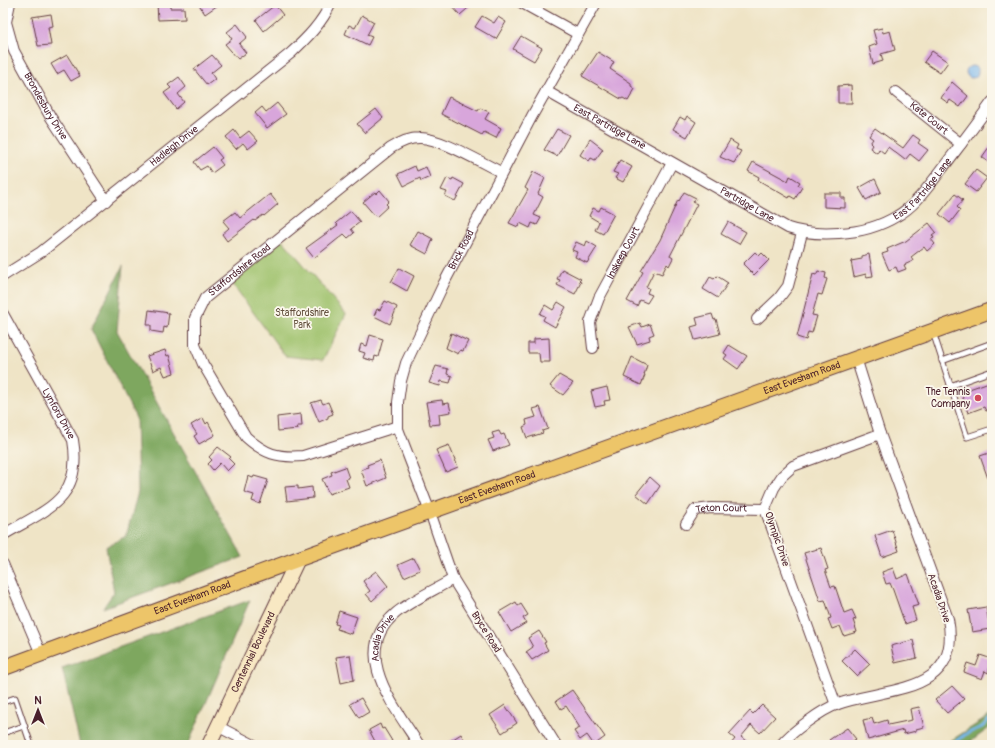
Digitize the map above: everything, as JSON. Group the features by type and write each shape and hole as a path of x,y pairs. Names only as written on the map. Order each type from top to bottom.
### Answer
{"main road":[{"name":"East Evesham Road","path":"3,668 298,559 992,310"},
{"name":"Centennial Boulevard","path":"209,745 298,559"}],"street":[{"name":"Brondesbury Drive","path":"10,3 6,22 14,51 50,116 106,201"},
{"name":"Hadleigh Drive","path":"3,276 41,252 291,53 309,36 324,17 331,3"},
{"path":"522,3 578,34"},
{"name":"Brick Road","path":"430,512 398,426 401,381 406,363 444,283 501,172 596,3"},
{"name":"East Partridge Lane","path":"546,90 592,115 672,163"},
{"name":"Kate Court","path":"896,92 961,144"},
{"name":"East Partridge Lane","path":"826,234 855,232 880,225 898,216 921,195 992,102"},
{"name":"Staffordshire Road","path":"398,426 302,456 287,457 270,454 256,446 246,436 203,364 195,345 195,318 204,298 390,148 401,142 420,138 435,141 501,172"},
{"name":"Partridge Lane","path":"672,163 788,228 802,233 826,234"},
{"name":"Inskeep Court","path":"593,348 590,322 599,298 672,163"},
{"path":"757,319 779,298 788,286 802,233"},
{"name":"Lynford Drive","path":"3,314 73,440 75,451 73,479 69,489 61,499 44,511 3,535"},
{"name":"Acadia Drive","path":"782,745 796,730 836,704 915,685 932,676 942,665 949,646 950,630 948,619 880,434 856,358"},
{"name":"Olympic Drive","path":"836,704 765,509 774,488 782,476 793,466 880,434"},
{"name":"Teton Court","path":"686,524 695,510 711,508 765,509"},
{"name":"Bryce Road","path":"430,512 453,579 556,745"},
{"path":"3,564 41,654"},
{"name":"Acadia Drive","path":"419,745 381,681 375,661 376,646 379,636 396,614 453,579"},
{"path":"217,726 254,745"}],"lane":[{"path":"932,331 967,437 992,429"},
{"path":"942,361 992,343"},
{"path":"950,386 992,372"},
{"path":"3,702 15,698 31,745"},
{"path":"3,733 24,726"}],"green space":[{"name":"Staffordshire Park","path":"280,237 346,314 323,360 285,356 229,279"},
{"path":"123,266 117,331 243,557 103,608 114,592 106,547 126,536 138,492 136,418 91,329"},
{"path":"250,600 188,745 80,745 62,668"},
{"path":"992,713 992,726 966,745 944,745 988,717"}],"water":[{"path":"970,66 974,66 978,72 974,78 970,78 966,74 966,70"}],"building":[{"path":"157,3 169,3 170,8 184,8 185,19 158,20"},
{"path":"198,3 221,3 205,14"},
{"path":"449,3 474,3 460,15"},
{"path":"275,5 283,15 264,31 256,20"},
{"path":"51,14 53,26 48,27 51,45 38,46 32,17"},
{"path":"362,15 374,22 367,35 372,37 368,45 345,34 349,25 355,28"},
{"path":"482,16 494,23 498,17 506,22 496,39 475,27"},
{"path":"237,24 247,37 239,44 246,53 238,59 225,44 232,39 227,32"},
{"path":"882,28 883,33 890,31 895,50 881,54 883,61 873,64 869,47 877,44 873,30"},
{"path":"521,36 542,48 534,61 513,49"},
{"path":"932,51 948,62 940,73 924,62"},
{"path":"598,52 614,62 610,69 631,83 631,86 635,89 628,101 623,98 621,99 582,76"},
{"path":"67,55 80,76 71,81 64,70 57,74 51,64"},
{"path":"212,55 221,65 211,73 215,79 207,85 194,69"},
{"path":"179,77 186,87 178,94 184,102 176,109 164,93 171,88 168,85"},
{"path":"952,82 968,96 960,107 950,100 948,103 941,98"},
{"path":"851,85 852,103 838,103 838,86"},
{"path":"449,97 478,111 480,108 489,112 485,119 501,128 496,138 484,132 482,135 441,114"},
{"path":"277,103 286,114 267,128 255,113 262,107 266,112"},
{"path":"376,109 383,118 365,133 357,124"},
{"path":"687,116 696,122 687,137 673,129 680,117 685,120"},
{"path":"875,128 903,148 913,135 920,140 918,143 928,150 919,161 910,154 905,160 888,147 884,153 879,149 877,153 870,148 872,145 870,143 873,139 869,136"},
{"path":"557,129 569,135 557,156 544,150"},
{"path":"234,130 240,138 249,131 258,141 248,149 243,143 236,149 226,137"},
{"path":"590,139 603,149 595,160 591,158 589,161 580,155"},
{"path":"730,140 738,145 736,149 741,151 734,163 720,157"},
{"path":"992,143 992,165 982,157"},
{"path":"213,147 222,158 219,160 223,165 212,173 207,166 200,170 194,162"},
{"path":"620,160 632,167 623,182 615,178 618,174 613,172"},
{"path":"753,162 788,181 790,176 800,182 798,185 802,187 795,199 790,196 789,198 758,180 759,177 748,171"},
{"path":"415,166 417,171 426,167 430,177 421,181 420,178 404,186 398,174"},
{"path":"976,170 987,178 976,192 965,184"},
{"path":"533,172 545,178 538,194 543,197 534,215 541,218 537,225 532,223 530,228 520,223 518,227 509,223 528,190 525,188"},
{"path":"447,178 452,180 453,178 464,184 455,201 445,196 447,192 441,190"},
{"path":"875,179 881,192 866,200 859,188"},
{"path":"380,190 389,201 386,204 388,206 376,217 363,202 375,192 376,194"},
{"path":"684,192 696,198 693,202 697,204 670,256 673,258 669,266 667,264 662,274 654,271 646,287 649,288 647,293 652,295 647,303 640,300 637,306 627,301 643,272 641,271 660,240 678,200 679,201"},
{"path":"824,193 841,193 841,198 845,198 845,208 824,207"},
{"path":"270,194 278,204 264,216 263,215 255,221 254,220 227,241 222,234 229,228 223,221 235,212 240,218"},
{"path":"955,194 963,200 957,207 960,210 950,223 939,214"},
{"path":"601,207 614,214 603,234 595,230 599,222 589,216 593,208 599,211"},
{"path":"351,211 360,222 351,229 354,233 348,238 344,234 314,258 306,248 338,225 336,223"},
{"path":"728,222 746,232 739,244 721,234"},
{"path":"929,223 936,232 932,235 934,238 931,239 935,244 927,251 924,247 911,257 913,261 904,265 906,269 898,272 896,267 889,270 882,254 888,252 887,249 906,241"},
{"path":"418,231 433,239 427,254 410,245"},
{"path":"587,241 597,247 587,263 575,257 577,252 572,250 576,242 585,246"},
{"path":"755,252 759,256 762,253 769,260 754,275 743,264"},
{"path":"869,254 873,276 866,277 866,274 854,277 851,261 862,259 862,256"},
{"path":"399,268 414,276 407,291 391,282"},
{"path":"562,269 581,279 575,294 557,285 560,280 557,279"},
{"path":"818,271 826,273 825,278 827,279 822,295 818,294 812,315 817,316 812,333 808,332 806,340 797,337 813,274 816,275"},
{"path":"717,276 728,283 718,298 703,289 710,277 714,279"},
{"path":"385,301 397,307 390,324 374,316 377,309 380,310"},
{"path":"558,302 566,307 555,327 543,320 545,316 540,314 545,305 553,310"},
{"path":"149,310 169,313 167,328 164,327 163,333 151,331 151,325 147,325"},
{"path":"712,314 714,320 716,319 720,334 695,340 691,327 698,325 696,318"},
{"path":"640,323 642,327 650,324 654,334 649,336 650,340 637,344 629,327"},
{"path":"451,333 468,341 463,351 460,350 458,354 446,348"},
{"path":"370,335 383,339 378,357 375,356 374,361 363,358 365,353 359,351 361,344 367,346"},
{"path":"549,338 550,362 540,362 539,353 528,353 528,343 534,343 534,339"},
{"path":"729,345 747,356 738,369 724,359 727,355 724,353"},
{"path":"165,350 167,356 169,355 174,373 165,376 161,367 153,371 147,356"},
{"path":"632,357 647,365 641,385 624,377"},
{"path":"436,366 448,369 447,374 452,376 450,383 441,381 440,386 429,383"},
{"path":"559,375 573,383 563,395 550,386"},
{"path":"992,381 992,409 986,411 984,407 968,413 961,392"},
{"path":"607,387 610,400 604,401 605,405 595,407 591,391"},
{"path":"321,400 323,404 328,402 333,414 319,422 311,403"},
{"path":"442,400 443,404 449,403 451,412 439,414 440,424 430,425 426,402"},
{"path":"540,407 548,429 542,431 543,433 527,438 523,427 527,425 526,420 536,417 533,409"},
{"path":"301,414 302,426 297,426 298,429 278,431 277,417"},
{"path":"203,418 206,424 208,422 215,435 199,444 194,436 197,434 191,425"},
{"path":"499,431 501,435 504,434 509,445 493,451 488,440 494,438 492,433"},
{"path":"449,445 458,467 446,472 436,450"},
{"path":"218,447 231,457 229,459 234,464 227,471 220,463 213,470 208,464 212,460 209,457"},
{"path":"992,452 992,486 991,487 980,456"},
{"path":"380,460 386,478 367,486 361,470 368,467 367,465"},
{"path":"345,467 349,478 346,479 349,487 329,494 322,479 332,475 331,472"},
{"path":"248,476 268,480 260,504 252,501 254,495 244,492"},
{"path":"650,477 660,486 648,504 636,494"},
{"path":"298,486 298,489 312,487 313,498 287,501 285,487"},
{"path":"892,530 899,551 882,557 875,536"},
{"path":"821,548 828,569 825,570 831,587 835,586 844,613 852,610 856,619 853,620 857,632 844,636 840,626 832,629 828,619 831,618 825,600 820,601 804,553"},
{"path":"414,558 420,570 404,577 398,565"},
{"path":"893,568 897,579 908,574 919,605 912,607 916,620 905,624 890,583 886,584 882,572"},
{"path":"376,571 388,586 372,601 366,594 370,591 363,581"},
{"path":"516,602 518,606 521,604 528,615 523,618 526,623 511,632 499,612"},
{"path":"986,607 990,629 972,632 968,610"},
{"path":"339,611 357,617 351,634 337,629 339,625 335,624"},
{"path":"539,631 546,642 544,643 548,650 532,660 526,652 533,647 528,638"},
{"path":"913,640 917,658 895,663 891,646"},
{"path":"855,649 870,664 857,676 842,661"},
{"path":"350,655 354,680 341,683 336,657"},
{"path":"980,655 992,659 988,673 985,671 982,679 964,672 967,663 976,666"},
{"path":"952,686 964,699 947,713 935,700"},
{"path":"572,690 605,737 594,745 587,735 580,740 574,731 580,728 566,706 561,709 556,701"},
{"path":"361,698 369,712 359,718 350,704"},
{"path":"505,705 517,723 502,733 490,715"},
{"path":"762,705 775,717 760,733 751,725 741,737 751,745 730,745 735,739 729,734 750,711 753,714"},
{"path":"919,707 924,727 904,734 903,730 868,740 863,720 872,718 874,724 887,720 888,725 912,720 910,709"},
{"path":"380,724 382,729 384,728 392,741 386,745 377,745 369,730"},
{"path":"847,728 856,739 847,745 833,745 829,740"},
{"path":"461,734 467,745 444,745"}],"waterway":[{"path":"951,745 966,734 982,727 992,717"}],"place":[{"name":"The Tennis Company","path":"978,398"}]}
